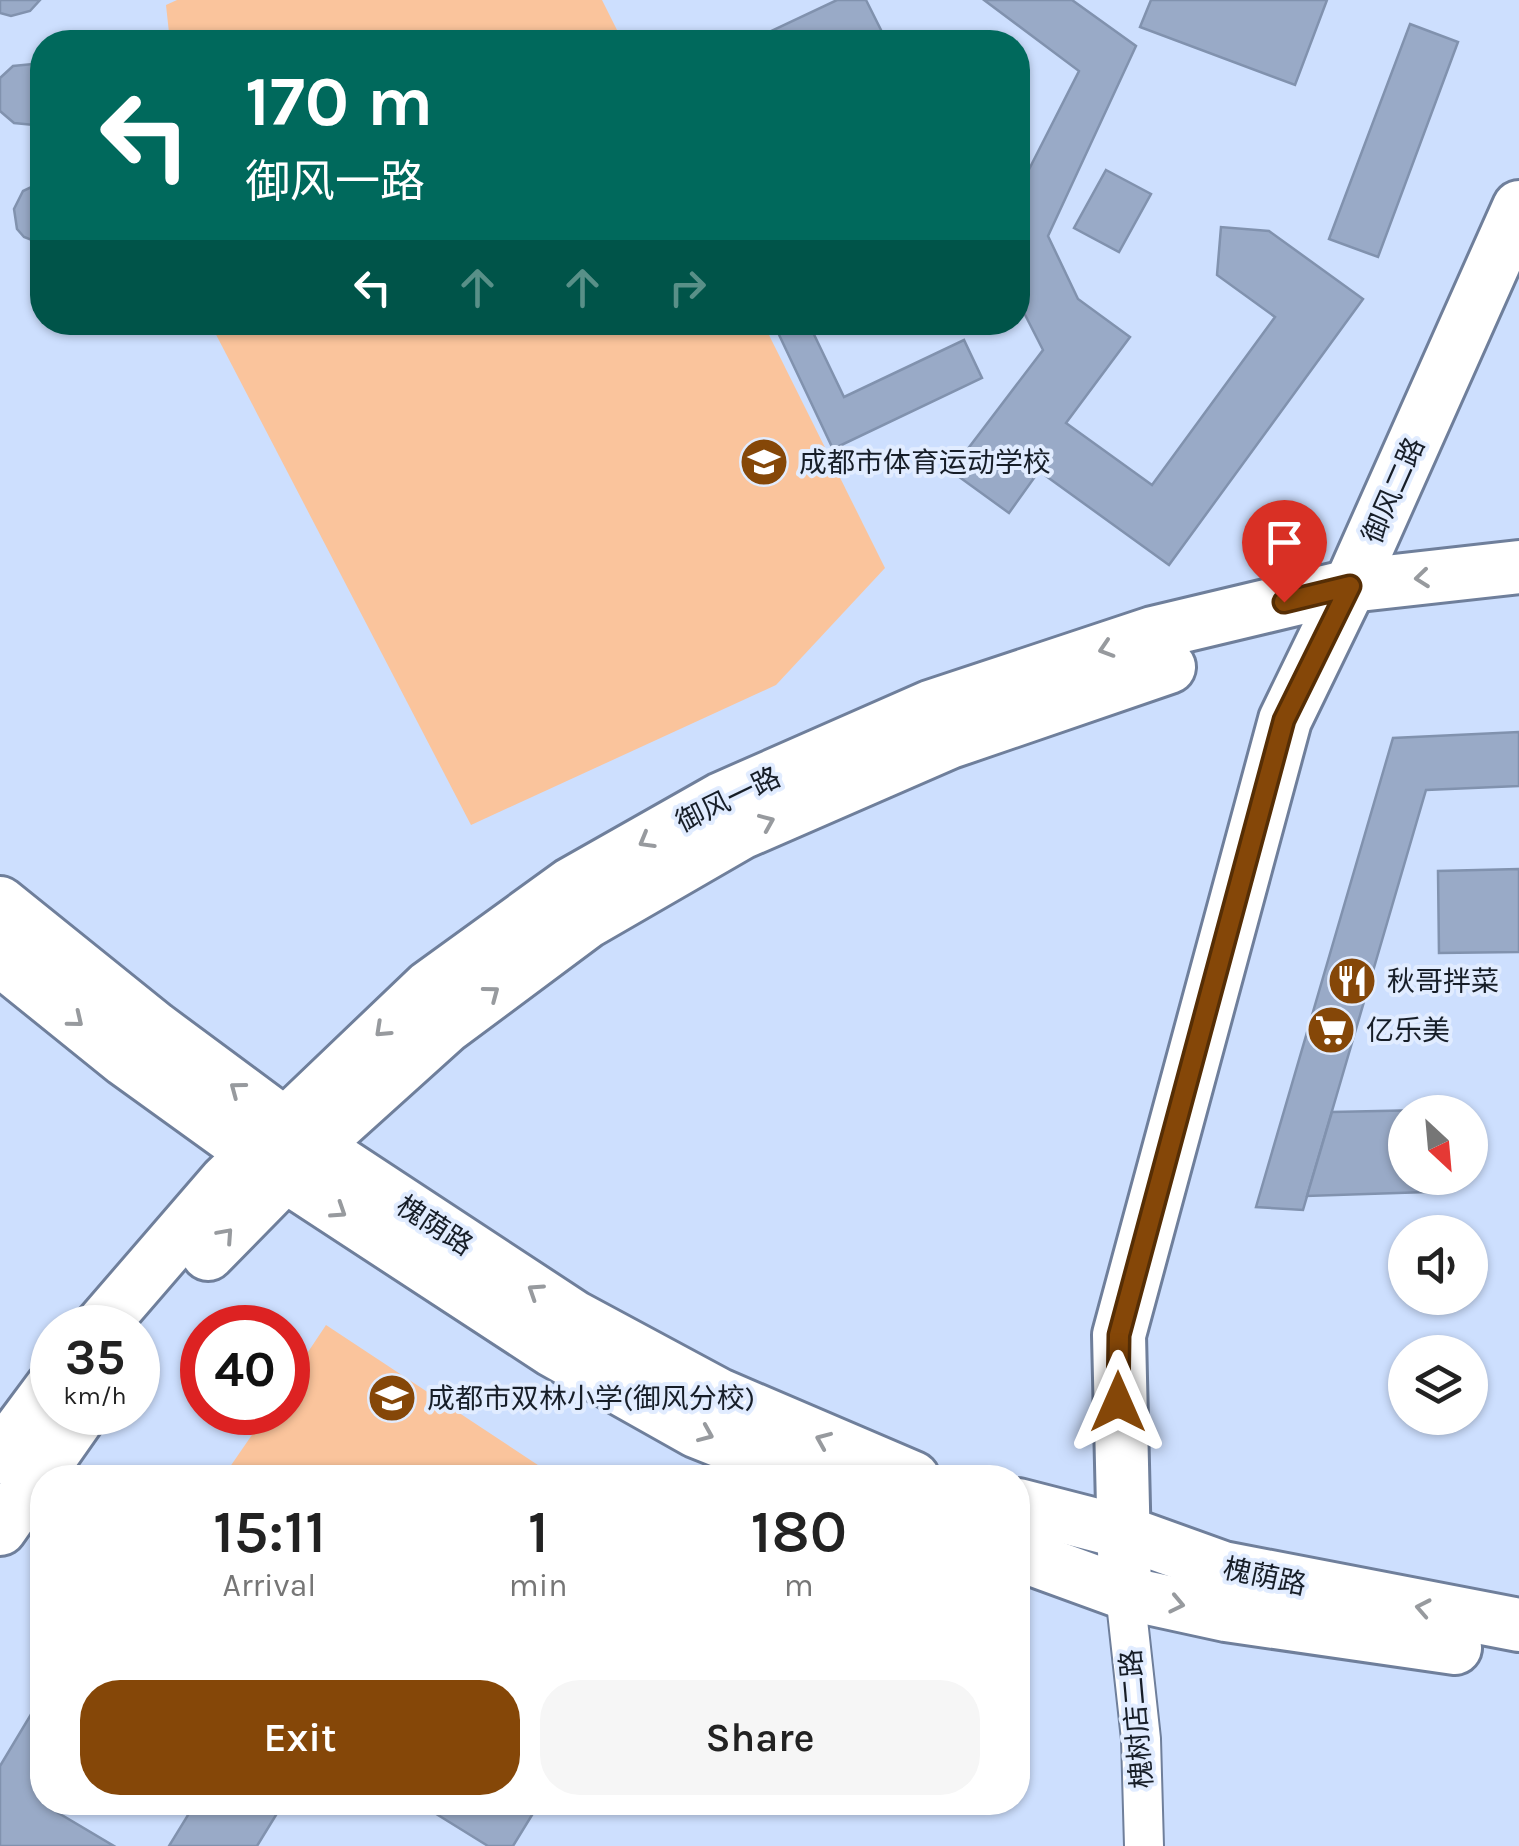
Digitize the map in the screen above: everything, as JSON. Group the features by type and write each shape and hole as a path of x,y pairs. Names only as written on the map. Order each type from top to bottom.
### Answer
{"main road":[{"name":"御风二路","path":"1124,1593 1119,1335 1284,720 1519,208"},
{"name":"御风一路","path":"119,1305 226,1181 285,1149 571,934 741,833 968,736 1340,604 1519,567"},
{"name":"御风一路","path":"1340,604 1519,602"},
{"name":"槐荫路","path":"0,903 155,1028 285,1149 552,1350 696,1431 781,1465"},
{"name":"槐荫路","path":"0,959 125,1060 574,1317 719,1395 883,1465"},
{"name":"御风一路","path":"160,1309 248,1210 285,1149"},
{"path":"0,1457 30,1417"},
{"path":"45,1465 66,1435"},
{"path":"0,1529 30,1486"},
{"name":"槐荫路","path":"1030,1508 1124,1532 1223,1568 1519,1625"},
{"name":"槐荫路","path":"1030,1558 1124,1593 1226,1615 1519,1657"}],"street":[{"name":"槐树店二路","path":"1124,1593 1142,1739 1144,1846"}],"shaded area":[{"path":"177,0 602,0 617,30 169,30 166,5"},
{"path":"216,335 769,335 885,568 776,685 471,825"},
{"path":"326,1325 538,1465 231,1465 252,1435 310,1435 310,1349"}],"building":[{"path":"0,0 40,0 30,11 11,16 0,13"},
{"path":"837,0 866,0 881,30 773,30"},
{"path":"984,0 1072,0 1136,46 1048,236 1078,299 1130,337 1066,423 1152,485 1275,317 1217,275 1221,227 1269,231 1363,299 1169,565 1039,471 1009,513 951,471 1043,350 1030,325 1030,167 1079,71 1030,34 1030,30 1024,30"},
{"path":"1151,0 1327,0 1295,85 1140,27"},
{"path":"1410,24 1458,42 1378,257 1329,239"},
{"path":"30,64 30,125 14,123 0,111 0,78 13,66"},
{"path":"1106,170 1151,194 1119,252 1074,228"},
{"path":"30,188 30,239 17,229 14,209 23,191"},
{"path":"779,335 814,335 844,397 964,340 982,378 833,449"},
{"path":"1519,732 1519,786 1426,790 1303,1210 1256,1207 1393,738"},
{"path":"1519,869 1519,952 1439,953 1438,871"},
{"path":"1388,1111 1388,1193 1307,1196 1332,1112"},
{"path":"30,1716 30,1815 62,1815 114,1846 0,1846 0,1766"},
{"path":"188,1815 276,1815 257,1846 169,1846"},
{"path":"438,1815 532,1815 513,1846 488,1846"}],"place":[{"name":"成都市体育运动学校","path":"764,462"},
{"name":"秋哥拌菜","path":"1352,981"},
{"name":"亿乐美","path":"1331,1030"},
{"name":"成都市双林小学(御风分校)","path":"392,1398"}],"route":[{"path":"1118,1402 1119,1335 1284,720 1350,586 1284,602"}]}
